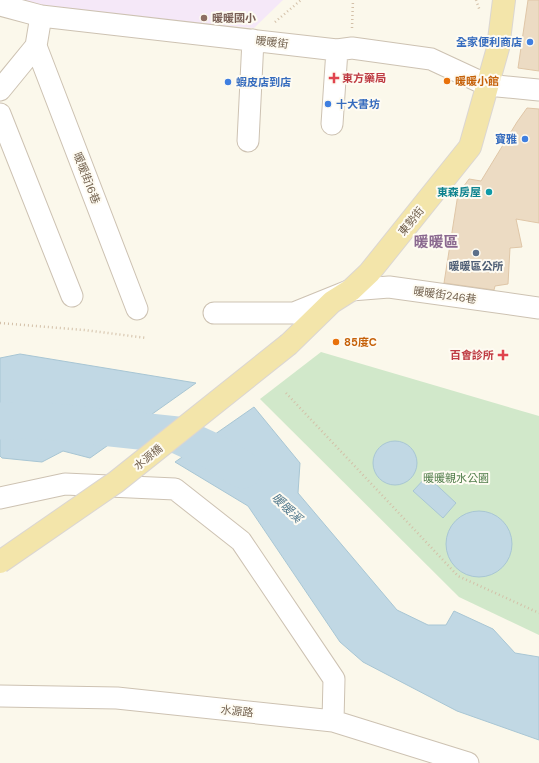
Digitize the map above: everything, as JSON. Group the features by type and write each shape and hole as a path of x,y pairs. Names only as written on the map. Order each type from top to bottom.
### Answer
{"main road":[{"name":"東勢街","path":"289,344 332,302 351,290 369,273 470,146 498,48 504,0"},
{"name":"水源橋","path":"0,562 116,482 289,344"}],"street":[{"name":"暖暖街","path":"0,5 41,16 431,59 487,85 539,90"},
{"path":"0,90 36,46 41,16"},
{"path":"248,141 253,40"},
{"name":"暖暖街16巷","path":"36,46 138,309"},
{"path":"332,124 344,49"},
{"path":"0,114 7,151 72,296"},
{"name":"暖暖街246巷","path":"214,313 294,313 351,290 389,287 539,308"},
{"path":"0,498 65,484 174,489 241,541 334,679 333,721"},
{"name":"水源路","path":"0,696 117,698 333,721 468,763"}],"path":[{"path":"253,40 301,0"},
{"path":"344,49 353,0"},
{"path":"0,323 84,330 147,338"},
{"path":"286,393 458,576 539,613"}],"shaded area":[{"name":"暖暖國小","path":"18,0 283,0 254,28 34,8"}],"green space":[{"name":"暖暖親水公園","path":"321,352 539,416 539,635 459,597 260,399"}],"water":[{"path":"20,354 196,383 90,458 63,451 42,462 2,458 0,456 0,358"},
{"path":"254,407 300,463 298,493 397,610 428,625 446,625 454,611 493,629 515,653 539,657 539,740 457,711 363,662 340,642 248,506 175,462"},
{"path":"391,441 399,441 404,442 411,447 416,454 416,472 411,479 404,484 391,485 383,482 376,475 373,467 373,459 376,451 383,444"},
{"path":"427,476 456,503 443,518 413,491"},
{"path":"479,511 491,514 502,521 509,532 512,544 509,556 502,567 491,574 479,577 467,574 456,567 449,556 446,544 449,532 456,521 467,514"}],"building":[{"name":"全家便利商店","path":"528,0 539,0 539,71 518,68"},
{"path":"527,108 539,109 539,223 516,219 522,247 510,248 508,284 495,286 494,290 444,283 458,194 469,179 481,181"}],"waterway":[{"name":"暖暖溪","path":"0,421 36,420 177,435 214,452 243,470"}],"place":[{"name":"暖暖國小","path":"204,18"},
{"name":"全家便利商店","path":"530,42"},
{"name":"東方藥局","path":"334,78"},
{"name":"暖暖小館","path":"447,81"},
{"name":"蝦皮店到店","path":"228,82"},
{"name":"十大書坊","path":"328,104"},
{"name":"寶雅","path":"525,139"},
{"name":"東森房屋","path":"489,192"},
{"name":"暖暖區公所","path":"476,253"},
{"name":"85度C","path":"336,342"},
{"name":"百會診所","path":"503,355"}],"district":[{"name":"暖暖區","path":"436,242"}]}
